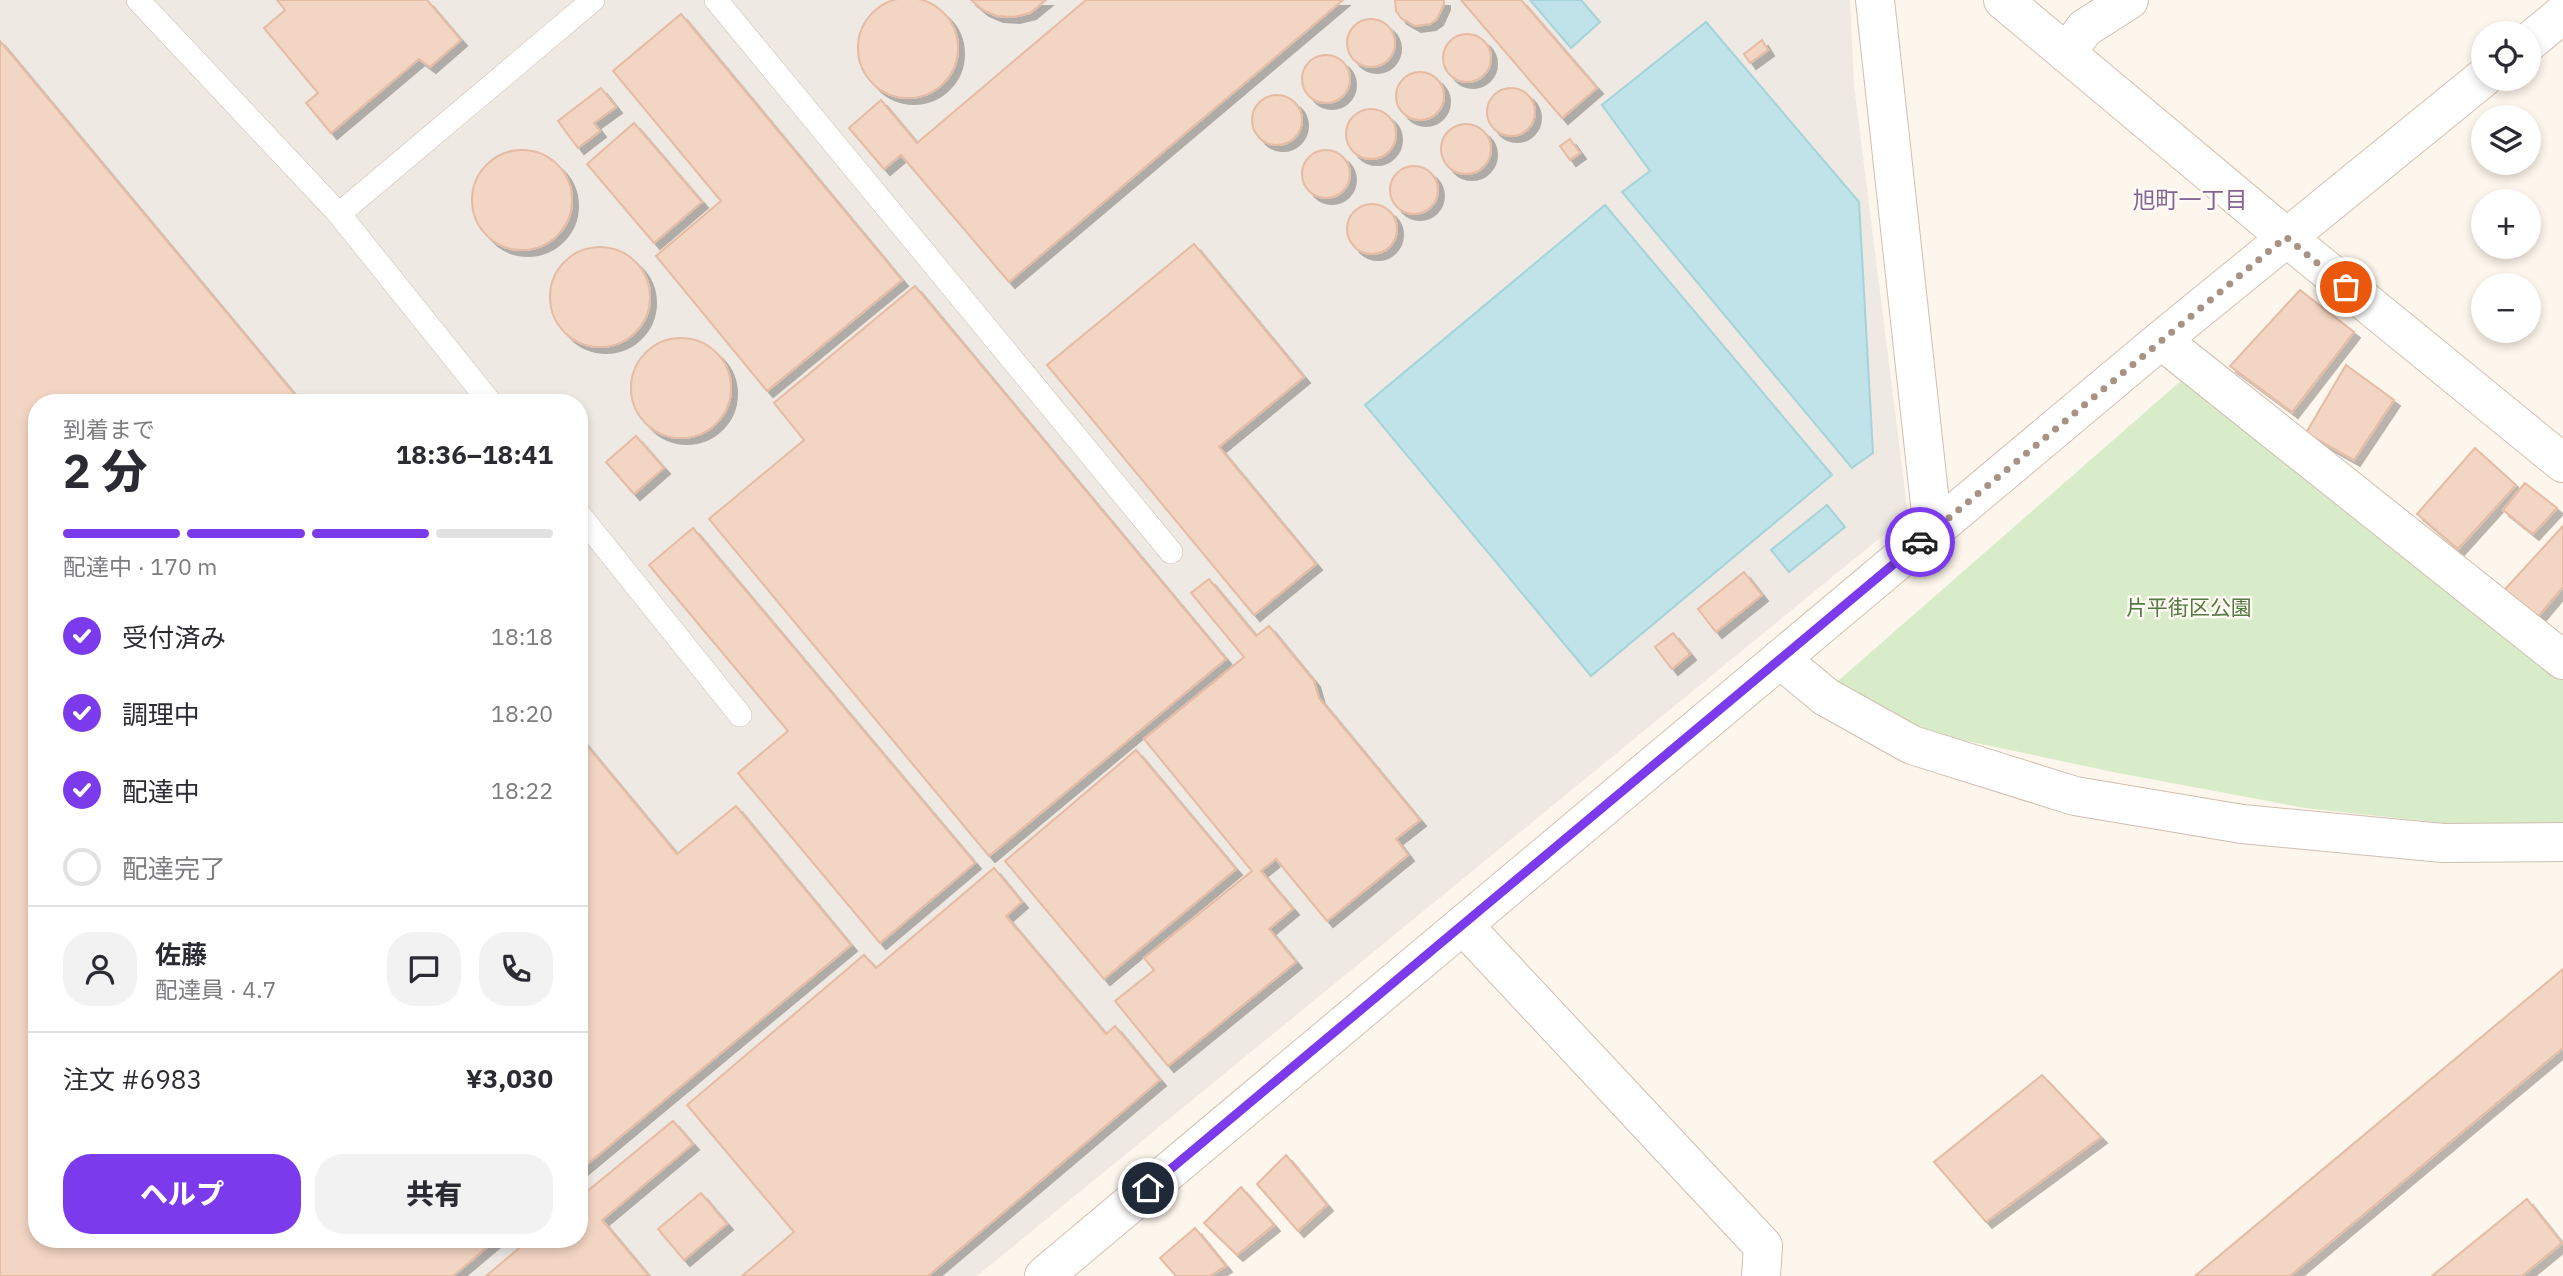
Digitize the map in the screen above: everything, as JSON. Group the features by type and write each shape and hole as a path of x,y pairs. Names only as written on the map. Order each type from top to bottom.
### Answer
{"street":[{"path":"1875,0 1933,531"},
{"path":"2003,0 2286,237 2563,463"},
{"path":"2066,53 2085,28 2129,0"},
{"path":"2541,32 2563,14"},
{"path":"1044,1276 2161,340 2471,88"},
{"path":"2161,340 2563,660"},
{"path":"1780,659 1826,696 1912,745 2075,796 2242,824 2443,843 2563,842"},
{"path":"1463,925 1763,1246 1761,1276"}],"lane":[{"path":"138,0 339,214 483,394"},
{"path":"339,214 593,0"},
{"path":"716,0 1171,552"},
{"path":"588,525 740,715"}],"shaded area":[{"path":"0,0 1850,0 1854,85 1908,515 977,1276 0,1276"}],"green space":[{"name":"片平街区公園","path":"2183,379 2563,676 2563,828 2479,827 2305,808 2113,772 1939,735 1831,687"}],"water":[{"path":"1530,0 1581,0 1600,22 1571,48"},
{"path":"1706,22 1859,202 1873,453 1852,468 1622,192 1650,171 1602,105"},
{"path":"1605,205 1832,475 1591,676 1365,405"},
{"path":"1827,505 1845,527 1789,572 1771,550"}],"building":[{"path":"898,-1 918,-1 936,6 950,20 957,38 957,58 950,76 936,90 918,97 898,97 880,90 866,76 859,58 859,38 866,20 880,6"},
{"path":"277,0 427,0 461,40 430,67 419,59 331,133 306,103 318,93 264,28 285,10"},
{"path":"971,0 1046,0 1030,13 1014,17 997,16 983,10"},
{"path":"1086,0 1343,0 1009,282 901,155 884,169 849,128 881,100 917,143"},
{"path":"1395,0 1444,0 1444,4 1437,19 1430,24 1415,26 1401,18 1396,11"},
{"path":"1461,0 1521,0 1597,88 1562,118"},
{"path":"681,14 902,280 767,391 656,256 721,201 613,71"},
{"path":"1371,19 1380,20 1388,26 1394,34 1394,52 1388,60 1380,66 1371,67 1362,66 1354,60 1348,52 1347,43 1348,34 1354,26 1362,20"},
{"path":"1467,34 1476,35 1484,41 1490,49 1490,67 1484,75 1476,81 1467,82 1458,81 1450,75 1444,67 1443,58 1444,49 1450,41 1458,35"},
{"path":"1762,40 1768,50 1750,63 1744,54"},
{"path":"0,41 294,394 28,394 28,1248 486,1248 453,1276 0,1276"},
{"path":"1326,55 1335,56 1343,62 1349,70 1349,88 1343,96 1335,102 1326,103 1317,102 1309,96 1303,88 1302,79 1303,70 1309,62 1317,56"},
{"path":"1420,72 1429,73 1437,79 1443,87 1443,105 1437,113 1429,119 1420,120 1411,119 1403,113 1397,105 1396,96 1397,87 1403,79 1411,73"},
{"path":"601,88 616,107 594,123 600,131 578,148 558,121"},
{"path":"1511,88 1520,89 1528,95 1534,103 1534,121 1528,129 1520,135 1511,136 1502,135 1494,129 1488,121 1487,112 1488,103 1494,95 1502,89"},
{"path":"1277,95 1294,103 1302,120 1294,137 1277,145 1260,137 1252,120 1260,103"},
{"path":"1371,109 1388,117 1396,134 1388,151 1371,159 1354,151 1346,134 1354,117"},
{"path":"634,123 702,202 654,243 587,164"},
{"path":"1466,124 1483,132 1491,149 1483,166 1466,174 1449,166 1441,149 1449,132"},
{"path":"1570,139 1580,153 1570,160 1560,146"},
{"path":"522,150 541,153 558,164 569,181 572,200 569,219 558,236 541,247 522,250 503,247 486,236 475,219 472,200 475,181 486,164 503,153"},
{"path":"1326,150 1335,151 1343,157 1349,165 1349,183 1343,191 1335,197 1326,198 1317,197 1309,191 1303,183 1302,174 1303,165 1309,157 1317,151"},
{"path":"1414,166 1423,167 1431,173 1437,181 1437,199 1431,207 1423,213 1414,214 1405,213 1397,207 1391,199 1390,190 1391,181 1397,173 1405,167"},
{"path":"1372,204 1389,212 1397,229 1389,246 1372,254 1355,246 1347,229 1355,212"},
{"path":"1194,244 1304,377 1219,447 1316,564 1254,615 1047,365"},
{"path":"600,247 619,250 636,261 647,278 650,297 647,316 636,333 619,344 600,347 581,344 564,333 553,316 550,297 553,278 564,261 581,250"},
{"path":"915,286 1226,659 989,856 709,519 804,440 774,403"},
{"path":"2300,290 2354,332 2292,412 2230,366"},
{"path":"681,338 700,341 717,352 728,369 731,388 728,407 717,424 700,435 681,438 662,435 645,424 634,407 631,388 634,369 645,352 662,341"},
{"path":"2346,365 2394,400 2354,460 2306,433"},
{"path":"636,436 664,468 634,494 606,462"},
{"path":"2475,448 2516,485 2458,549 2417,514"},
{"path":"2525,483 2557,508 2533,534 2503,510"},
{"path":"2563,526 2563,587 2532,624 2498,597"},
{"path":"693,528 975,863 880,943 738,773 788,731 649,565"},
{"path":"1744,572 1762,595 1716,632 1698,609"},
{"path":"1209,579 1256,636 1269,626 1314,681 1319,698 1420,820 1396,839 1408,855 1327,921 1276,859 1261,871 1293,909 1269,929 1296,962 1168,1066 1115,1001 1154,970 1144,958 1252,871 1144,739 1244,657 1191,593"},
{"path":"1673,633 1690,654 1672,669 1655,647"},
{"path":"588,747 677,854 736,806 851,945 588,1164"},
{"path":"1136,750 1236,869 1104,979 1005,861"},
{"path":"994,868 1022,902 1006,916 1106,1034 1115,1026 1160,1080 928,1276 742,1276 794,1232 687,1105 864,955 876,968"},
{"path":"2563,969 2563,1048 2290,1276 2195,1276"},
{"path":"2042,1075 2101,1137 1986,1222 1934,1162"},
{"path":"673,1121 693,1144 602,1220 649,1276 486,1276 519,1248 588,1248 588,1191"},
{"path":"1286,1155 1327,1205 1298,1231 1257,1184"},
{"path":"1241,1187 1274,1225 1237,1255 1204,1223"},
{"path":"701,1193 727,1224 684,1260 658,1229"},
{"path":"2527,1199 2562,1243 2522,1276 2432,1276"},
{"path":"1195,1228 1226,1266 1210,1276 1176,1276 1160,1258"}],"way so far":[{"path":"1920,542 2286,237 2346,287"}],"district":[{"name":"旭町一丁目","path":"2190,199"}],"route":[{"path":"1148,1188 1920,542"}]}
